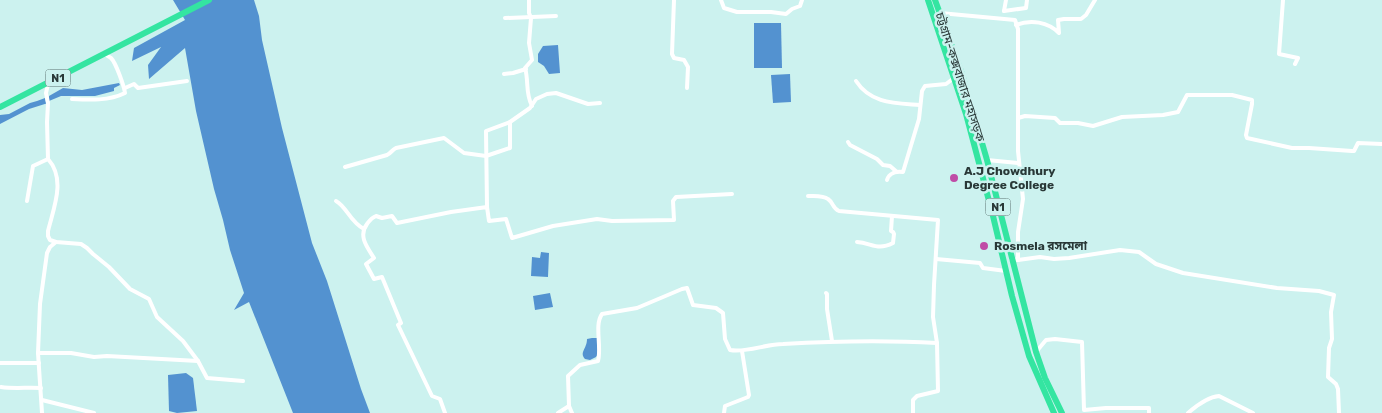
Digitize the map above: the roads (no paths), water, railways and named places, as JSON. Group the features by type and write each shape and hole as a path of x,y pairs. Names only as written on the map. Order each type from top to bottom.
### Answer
{"highway":[{"name":"N1","path":"0,107 209,0"},
{"name":"চট্টগ্রাম-কক্সবাজার মহাসড়ক","path":"928,0 955,77 1029,356 1054,413"},
{"name":"চট্টগ্রাম-কক্সবাজার মহাসড়ক","path":"935,0 962,74 987,160 1014,259 1036,352 1045,378 1062,413"}],"street":[{"path":"529,0 531,18 529,43 532,60"},
{"path":"674,0 672,54 674,58 684,60 688,67 687,88"},
{"path":"721,0 724,8 737,12 786,14 800,6 802,0"},
{"path":"1003,19 1006,0"},
{"path":"1004,11 1026,8 1027,0"},
{"path":"1016,25 1025,21 1038,23 1052,26 1059,33 1058,20 1081,19 1086,15 1095,0"},
{"path":"1283,0 1279,54 1298,58 1295,64"},
{"path":"940,13 1015,20 1018,29 1018,164 1023,199 1014,259 1040,257 1054,260 1120,250 1139,252 1156,264 1183,273 1277,288 1320,291 1334,295 1331,312 1332,339 1329,348 1328,377 1336,384 1338,389 1339,413"},
{"path":"505,18 556,16"},
{"path":"72,99 96,100 117,97 125,93 111,58 104,53"},
{"path":"532,60 537,62"},
{"path":"532,60 527,64 526,70 528,78 527,93 532,106"},
{"path":"504,74 526,70"},
{"path":"887,180 890,175 903,172 919,119 924,86 946,84 955,77"},
{"path":"124,88 134,84 138,88 188,81"},
{"path":"856,81 871,97 880,101 920,106"},
{"path":"48,84 46,93 48,103 48,159 56,170 58,179 58,188 48,236 50,240 81,244 109,267 130,289 149,299 157,317 183,341 198,360 207,378 243,381"},
{"path":"600,103 588,104 556,93 547,94 536,100 532,106 510,122 486,131 487,207 489,221 506,219 512,238 553,226 596,219 612,221 674,220 673,201 676,197 732,194"},
{"path":"1018,118 1025,116 1055,118 1060,123 1078,123 1093,126 1122,118 1178,112 1187,95 1232,95 1252,100 1247,138 1292,148 1352,151 1354,151 1358,143 1382,144"},
{"path":"345,167 387,155 396,148 444,138 463,153 486,156 511,147 510,122"},
{"path":"848,142 850,145 876,159 883,165 890,166 897,172"},
{"path":"27,201 33,166 48,159"},
{"path":"987,160 1018,164"},
{"path":"808,196 825,197 839,211 938,220 933,317 938,391 917,396 913,400 914,413"},
{"path":"336,201 340,203 357,226 364,229"},
{"path":"444,413 440,400 432,396 398,325 401,323 382,277 374,279 366,264 374,258 363,238 364,229 372,218 376,216 382,218 392,216 397,223 487,207"},
{"path":"857,242 865,242 880,247 893,243 894,234 891,231 892,216"},
{"path":"42,413 38,353 40,304 45,262 50,247 56,242"},
{"path":"936,259 980,263 983,268 1006,271"},
{"path":"572,413 569,406 568,376 580,365 598,361 600,353 598,319 602,314 637,308 687,288 693,305 716,308 723,313 726,339 730,350 737,352 779,344 832,341 936,343"},
{"path":"826,293 828,294 827,309 832,341"},
{"path":"1036,352 1046,340 1082,342 1084,410"},
{"path":"724,413 725,406 749,395 742,351"},
{"path":"38,353 94,357 198,360"},
{"path":"0,363 39,363"},
{"path":"1,386 13,389 25,387 41,388"},
{"path":"1188,413 1196,406 1215,396 1219,396 1253,413"},
{"path":"42,400 94,413"},
{"path":"558,413 569,406"},
{"path":"1079,413 1084,410 1106,408 1149,408 1149,413"}],"water":[{"path":"173,0 254,0 282,128 312,243 327,281 370,413 293,413 249,302 234,310 244,293 230,250 214,189 196,111 185,48 149,79 148,65 161,47 132,61 134,48 185,20"},
{"path":"754,23 781,23 782,68 754,68"},
{"path":"558,45 560,73 549,74 544,66 538,62 538,54 543,46"},
{"path":"790,74 791,102 773,103 771,75"},
{"path":"119,83 120,85 114,88 114,91 95,96 61,96 49,101 49,96 63,88 82,90"},
{"path":"45,98 46,103 48,103 29,109 0,124 0,115 9,114 30,103"},
{"path":"541,252 549,253 548,277 531,276 532,257 540,258"},
{"path":"550,293 553,307 535,310 533,296"},
{"path":"597,338 598,354 590,360 585,359 583,352 587,339"},
{"path":"186,373 193,378 197,411 177,413 169,411 168,375"}],"place":[{"name":"A.J Chowdhury Degree College","path":"954,178"},
{"name":"Rosmela রসমেলা","path":"984,246"}]}
